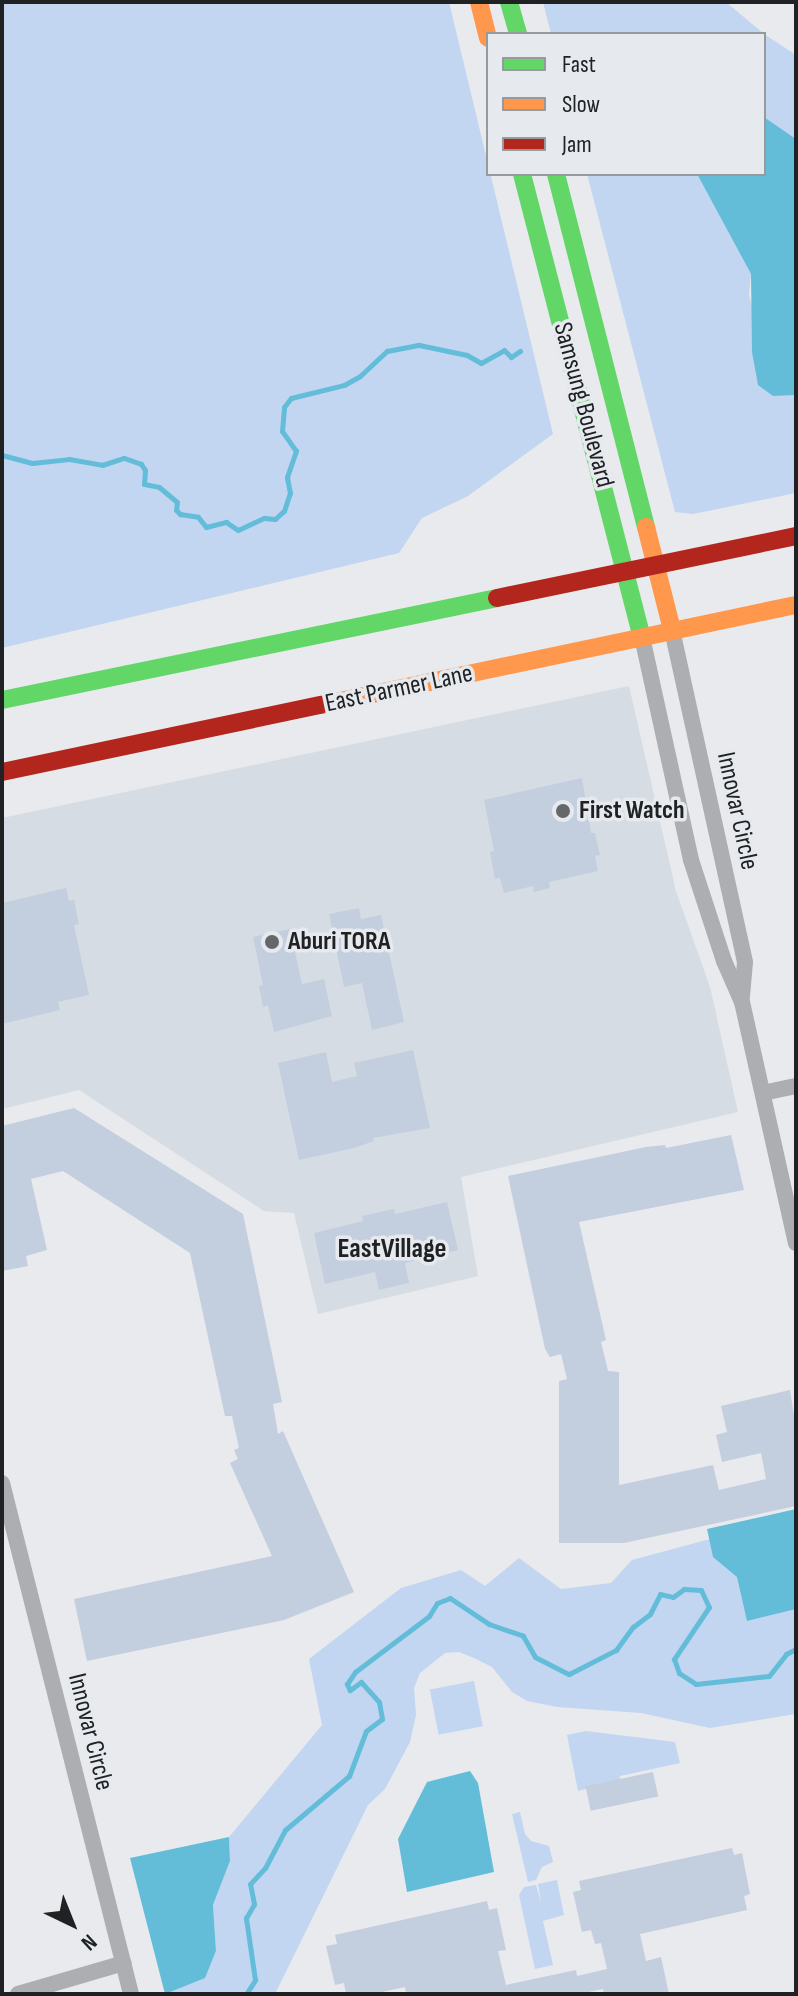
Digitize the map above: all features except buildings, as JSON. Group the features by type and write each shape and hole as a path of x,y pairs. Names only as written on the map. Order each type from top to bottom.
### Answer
{"main road":[{"path":"479,2 486,32"},
{"path":"509,2 517,32"},
{"name":"Samsung Boulevard","path":"523,176 642,637"},
{"name":"Samsung Boulevard","path":"557,176 672,630"},
{"path":"2,700 796,536"},
{"name":"East Parmer Lane","path":"2,772 796,605"}],"street":[{"name":"Innovar Circle","path":"672,630 745,962 742,1002"},
{"name":"Innovar Circle","path":"642,637 691,860 724,961 742,1002 796,1243"},
{"path":"763,1093 796,1086"},
{"name":"Innovar Circle","path":"2,1483 131,1994"},
{"path":"18,1994 124,1963"}],"shaded area":[{"path":"2,2 449,2 486,156 486,176 491,176 553,434 468,496 422,518 399,553 2,648"},
{"path":"543,2 726,2 762,32 550,32"},
{"path":"766,35 796,55 796,139 766,118"},
{"path":"588,176 698,176 751,274 749,295 773,395 796,395 796,493 693,514 675,512"},
{"path":"629,686 676,891 710,987 738,1112 461,1177 478,1276 318,1314 294,1213 264,1211 79,1090 2,1109 2,818"},
{"path":"796,1516 796,1714 710,1728 641,1713 557,1707 527,1701 512,1692 492,1667 474,1658 459,1652 445,1653 420,1673 414,1688 416,1715 410,1742 385,1789 368,1805 275,1994 165,1994 205,1977 216,1951 213,1905 230,1861 229,1837 322,1725 309,1659 401,1588 461,1570 485,1586 519,1558 561,1589 611,1583 632,1560"},
{"path":"474,1681 483,1726 439,1735 430,1690"},
{"path":"586,1731 675,1742 680,1763 620,1776 620,1780 578,1791 567,1735"},
{"path":"520,1812 525,1834 531,1841 549,1846 553,1862 542,1867 536,1880 528,1882 512,1814"},
{"path":"557,1880 564,1915 543,1921 553,1965 535,1969 519,1895 524,1887 536,1885 541,1902 538,1884"}],"water":[{"path":"766,118 796,139 796,395 773,396 758,385 752,352 751,274 698,176 766,176"},
{"path":"796,1509 796,1609 747,1621 737,1577 713,1557 707,1529"},
{"path":"470,1771 478,1783 494,1872 407,1892 398,1839 427,1782"},
{"path":"229,1837 230,1861 213,1905 216,1951 205,1978 165,1994 130,1858"}],"waterway":[{"path":"2,455 32,463 69,459 102,465 124,458 141,464 145,470 144,484 159,487 177,502 176,510 180,514 198,517 206,527 226,522 238,530 264,518 275,519 284,511 290,493 287,477 296,451 282,431 284,407 291,398 344,385 360,376 387,351 419,345 467,355 481,363 504,350 511,357 520,351"},
{"path":"246,1994 255,1980 246,1918 254,1904 250,1884 265,1868 285,1830 349,1776 366,1731 382,1719 379,1702 361,1682 350,1690 347,1684 355,1672 429,1616 437,1603 450,1598 489,1624 523,1636 535,1657 569,1674 616,1650 633,1627 650,1614 660,1594 673,1597 684,1589 701,1590 709,1607 674,1659 679,1673 696,1684 769,1676 786,1654 796,1649"}],"traffic: fast":[{"path":"509,2 517,32"},
{"path":"523,176 642,637"},
{"path":"557,176 646,527"},
{"path":"2,700 497,598"}],"traffic: slow":[{"path":"479,2 486,32"},
{"path":"646,527 672,630"},
{"path":"321,705 796,605"}],"traffic: jam":[{"path":"497,598 796,536"},
{"path":"2,772 321,705"}],"place":[{"name":"First Watch","path":"563,811"},
{"name":"Aburi TORA","path":"272,942"}],"district":[{"name":"EastVillage","path":"392,1249"}]}
